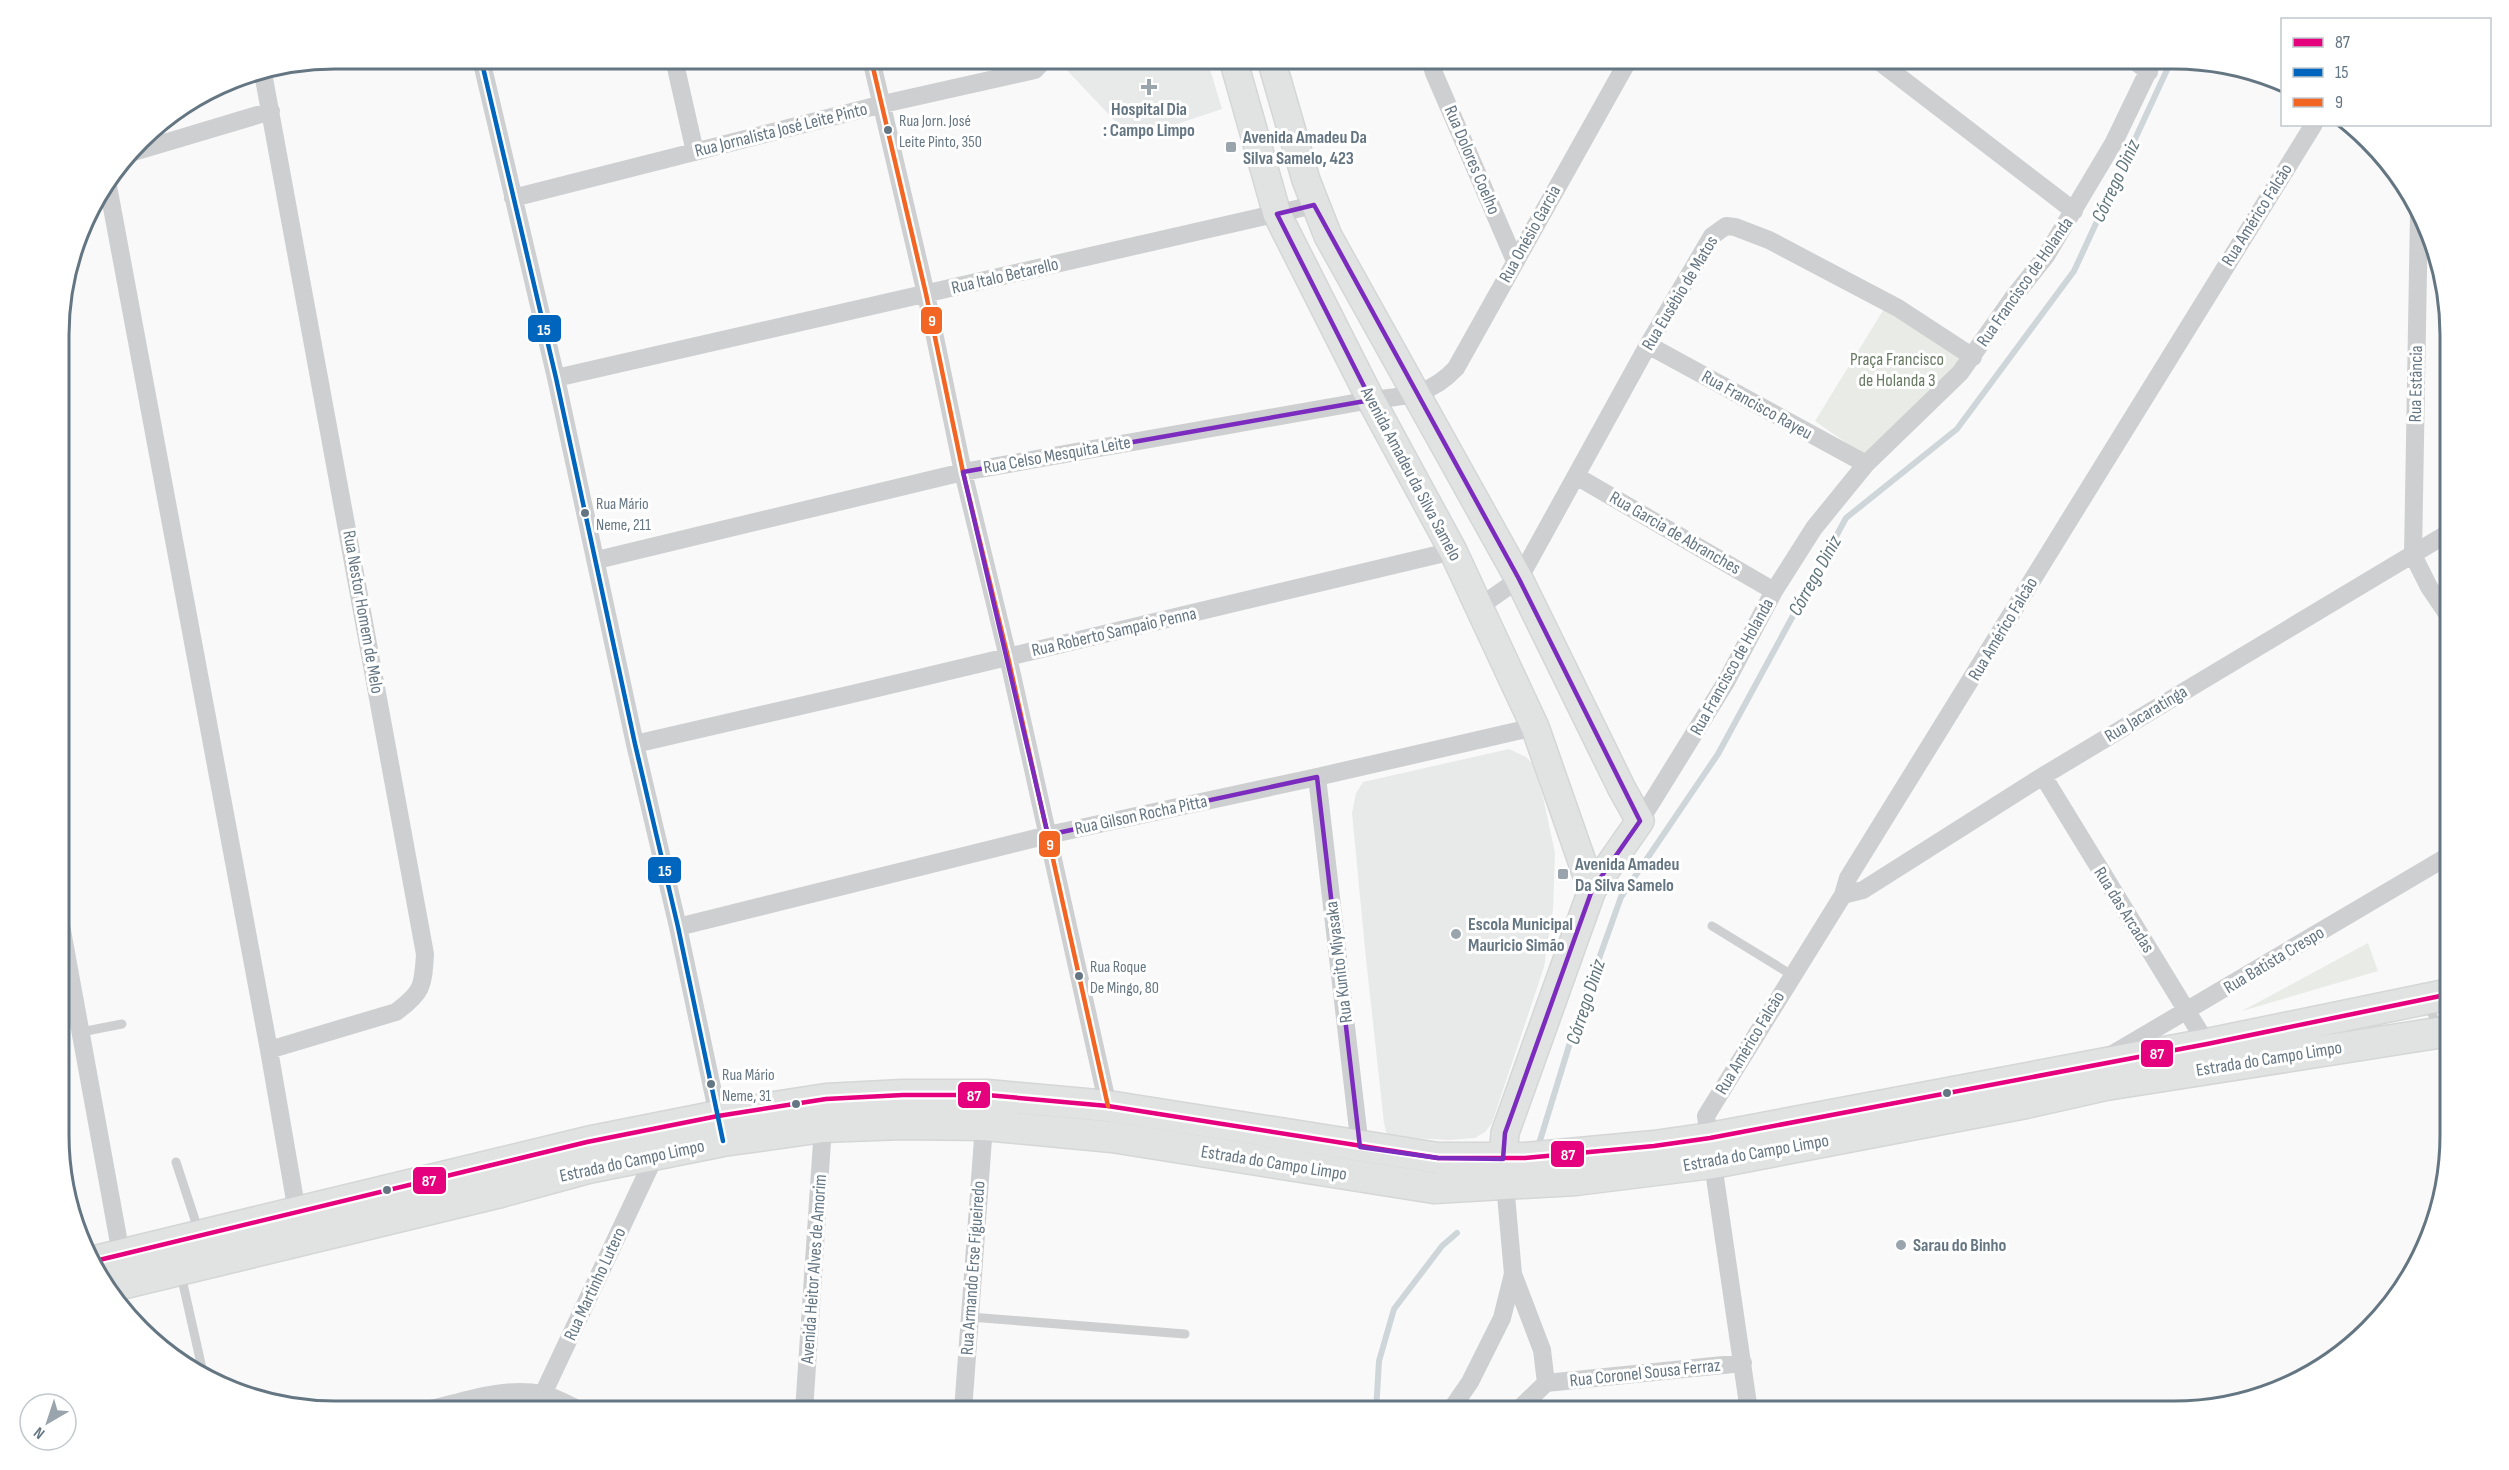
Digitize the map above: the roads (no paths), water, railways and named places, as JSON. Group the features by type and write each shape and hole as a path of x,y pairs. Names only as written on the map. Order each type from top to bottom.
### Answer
{"main road":[{"name":"Estrada do Campo Limpo","path":"1711,1150 2096,1064 2438,997"},
{"name":"Estrada do Campo Limpo","path":"108,1257 587,1142 720,1128 902,1124 984,1125 1112,1137 1434,1188 1504,1172 1654,1146 1711,1150 2016,1105 2106,1085 2440,1041"},
{"name":"Estrada do Campo Limpo","path":"116,1285 588,1168 655,1156 720,1128 826,1099 903,1095 987,1095 1108,1106 1438,1158 1504,1172"}],"street":[{"path":"484,69 597,560 635,744 678,927 720,1128"},
{"path":"676,69 695,152"},
{"path":"874,69 926,294 963,472 1008,657 1108,1106"},
{"name":"Rua Jornalista José Leite Pinto","path":"513,198 883,104 1036,69"},
{"name":"Avenida Amadeu da Silva Samelo","path":"1236,69 1277,214 1371,400 1453,551 1535,727 1592,890"},
{"path":"1273,69 1314,205 1328,236 1519,579 1640,821"},
{"name":"Rua Dolores Coelho","path":"1438,69 1515,261"},
{"name":"Rua Onésio Garcia","path":"1416,395 1445,380 1456,368 1623,69"},
{"name":"Rua Francisco de Holanda","path":"1890,69 2074,211"},
{"name":"Rua Francisco de Holanda","path":"1504,1172 1505,1133 1592,890 1640,821 1726,682 1774,591 1814,528 1866,464 1946,387 1973,357 2015,295 2046,256 2074,211 2114,142 2150,69"},
{"name":"Rua Nestor Homem de Melo","path":"264,79 425,954 423,983 410,1002 396,1012 269,1050"},
{"path":"146,148 270,111"},
{"name":"Rua Américo Falcão","path":"1748,1401 1706,1116 1791,975 1843,895 1848,878 2313,126"},
{"path":"110,194 269,1050 297,1212"},
{"name":"Rua Italo Betarello","path":"556,378 1314,205"},
{"name":"Rua Eusébio de Matos","path":"1519,579 1648,345 1712,236 1726,226 1735,227 1769,240 1888,303 1973,357"},
{"name":"Rua Estância","path":"2413,555 2420,232"},
{"name":"Rua Francisco Rayeu","path":"1648,345 1866,464"},
{"name":"Rua Celso Mesquita Leite","path":"597,560 963,472 1371,400 1416,395"},
{"name":"Rua Garcia de Abranches","path":"1576,476 1774,591"},
{"name":"Rua Jacaratinga","path":"1843,895 1863,890 2043,776 2440,538"},
{"name":"Rua Roberto Sampaio Penna","path":"635,744 1453,551"},
{"path":"2413,555 2440,603"},
{"path":"1479,608 1519,579"},
{"name":"Rua Gilson Rocha Pitta","path":"678,927 1048,835 1535,727"},
{"name":"Rua das Arcadas","path":"2043,776 2206,1044"},
{"name":"Rua Kunito Miyasaka","path":"1317,777 1360,1147"},
{"name":"Rua Batista Crespo","path":"2096,1064 2440,861"},
{"path":"69,968 81,1032 108,1257"},
{"name":"Rua Armando Erse Figueiredo","path":"964,1401 984,1125"},
{"name":"Avenida Heitor Alves de Amorim","path":"805,1401 823,1127"},
{"name":"Rua Martinho Lutero","path":"540,1401 655,1156"},
{"path":"1504,1172 1513,1274 1542,1350 1546,1383 1527,1401"},
{"path":"1457,1401 1475,1373 1502,1318 1513,1274"},
{"name":"Rua Coronel Sousa Ferraz","path":"1546,1383 1743,1363"},
{"path":"469,1401 521,1392 543,1395 557,1401"}],"lane":[{"path":"1712,926 1791,975"},
{"path":"81,1032 122,1024"},
{"path":"176,1162 200,1235"},
{"path":"180,1270 201,1365"},
{"path":"970,1317 1185,1334"}],"waterway":[{"name":"Córrego Diniz","path":"1538,1147 1576,1023 1621,897 1718,754 1846,518 1957,429 2074,271 2167,69"},
{"path":"1377,1401 1379,1361 1394,1309 1442,1246 1457,1233"}],"place":[{"name":"Hospital Dia : Campo Limpo","path":"1149,87"},
{"name":"Rua Jorn. José Leite Pinto, 350","path":"888,130"},
{"name":"Avenida Amadeu Da Silva Samelo, 423","path":"1231,147"},
{"name":"Rua Mário Neme, 211","path":"585,513"},
{"name":"Avenida Amadeu Da Silva Samelo","path":"1563,874"},
{"name":"Escola Municipal Mauricio Simão","path":"1456,934"},
{"name":"Rua Roque De Mingo, 80","path":"1079,976"},
{"name":"Rua Mário Neme, 31","path":"711,1084"},
{"name":"Sarau do Binho","path":"1901,1245"}],"park label":[{"name":"Praça Francisco de Holanda 3","path":"1897,370"}]}
